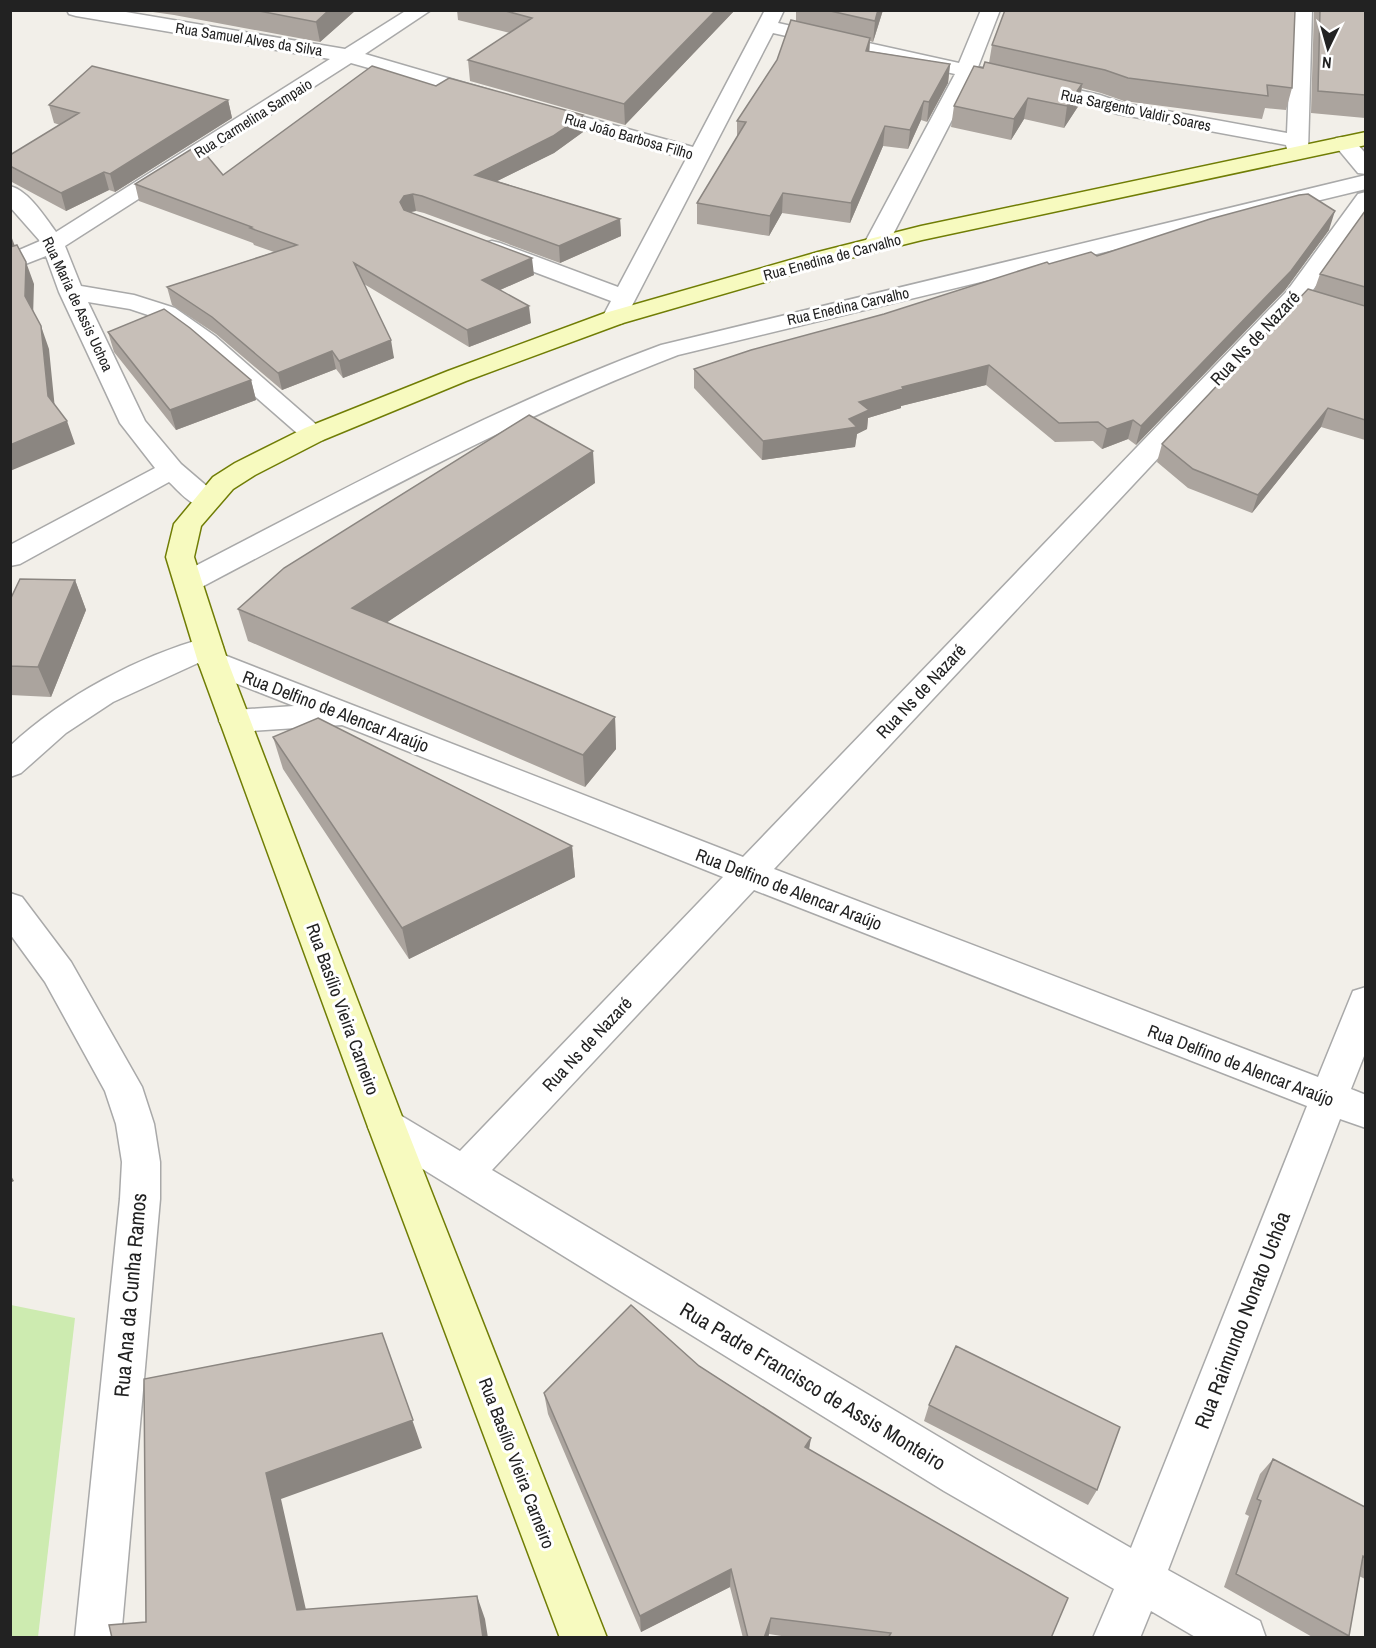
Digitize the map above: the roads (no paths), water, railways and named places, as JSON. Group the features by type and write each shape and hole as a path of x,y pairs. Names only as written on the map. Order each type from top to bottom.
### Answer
{"main road":[{"name":"Rua Enedina de Carvalho","path":"314,434 620,308 876,244 1297,146 1360,139"},
{"name":"Rua Basílio Vieira Carneiro","path":"314,434 245,469 224,483 206,500 188,524 180,557 235,722 387,1127 584,1638"}],"street":[{"name":"Rua Samuel Alves da Silva","path":"76,10 350,56"},
{"name":"Rua Carmelina Sampaio","path":"10,263 53,244 350,56 399,18 422,10"},
{"path":"876,244 966,72 992,10"},
{"path":"1297,146 1302,10"},
{"path":"470,240 620,308 770,18"},
{"name":"Rua Sargento Valdir Soares","path":"770,18 966,72 1100,101 1139,113 1297,146"},
{"name":"Rua João Barbosa Filho","path":"350,56 700,156"},
{"path":"1360,139 1365,168"},
{"name":"Rua Enedina Carvalho","path":"188,582 353,495 610,370 670,350 1365,182"},
{"name":"Rua Maria de Assis Uchoa","path":"10,193 36,220 53,244 71,292 133,423 171,470 206,500"},
{"name":"Rua Ns de Nazaré","path":"464,1173 748,873 1306,299 1365,199"},
{"path":"71,292 134,302 166,313 206,341 314,434"},
{"path":"10,557 171,470"},
{"path":"10,765 33,742 79,707 112,688 211,655"},
{"name":"Rua Delfino de Alencar Araújo","path":"211,655 348,715 1365,1112"},
{"path":"235,722 348,715"},
{"name":"Rua Ana da Cunha Ramos","path":"10,907 58,972 123,1087 135,1124 141,1162 140,1199 98,1638"},
{"name":"Rua Raimundo Nonato Uchôa","path":"1116,1638 1142,1579 1365,1002"},
{"name":"Rua Padre Francisco de Assis Monteiro","path":"387,1127 960,1475 1244,1638"}]}
